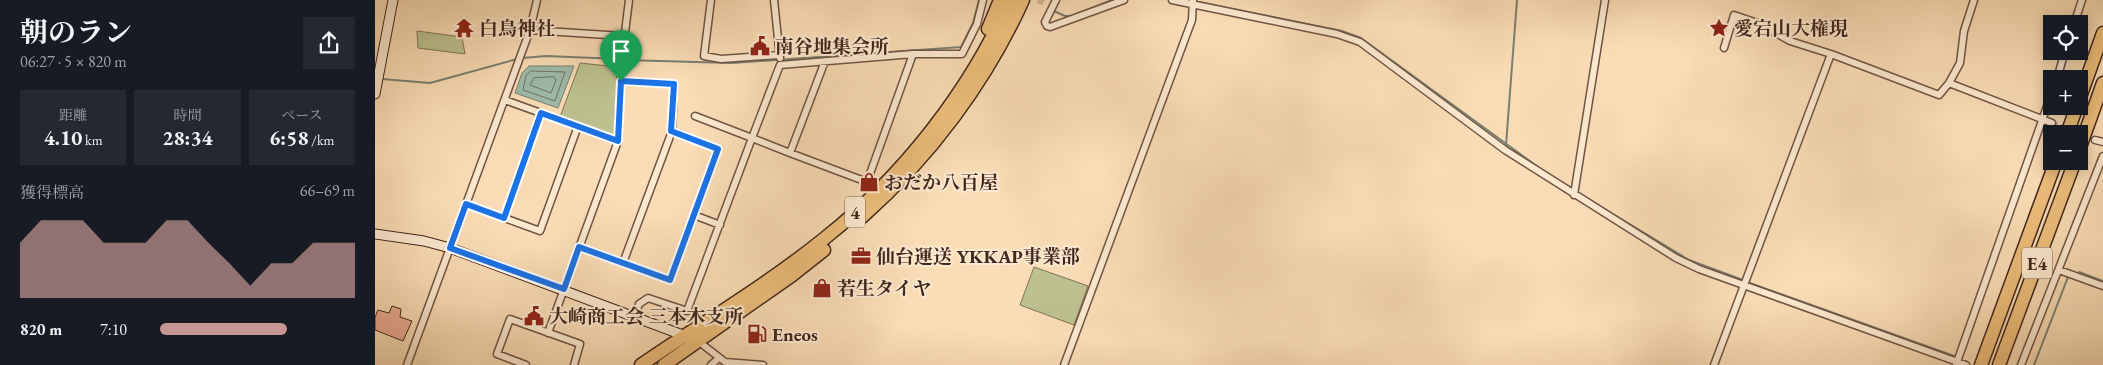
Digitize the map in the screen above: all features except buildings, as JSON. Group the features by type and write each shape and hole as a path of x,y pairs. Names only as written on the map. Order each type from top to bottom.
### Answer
{"highway":[{"path":"973,68 999,0"},
{"name":"4","path":"641,365 797,260 826,237 877,191 927,135 993,36 1010,0"},
{"name":"4","path":"663,365 791,276 887,195 934,143 961,106 990,62 1023,0"},
{"path":"961,106 995,64 1038,1"},
{"path":"2088,75 2103,33"},
{"path":"2088,125 2103,83"},
{"name":"E4","path":"1981,365 2054,170"},
{"name":"E4","path":"1999,365 2072,170"}],"street":[{"path":"375,94 376,80 393,0"},
{"path":"407,365 530,30 537,0"},
{"path":"548,333 618,141 621,60 629,0"},
{"path":"711,0 704,56 721,59 825,62 913,54 962,54 977,24 983,0"},
{"path":"635,316 639,304 648,298 687,311 753,138 780,60 774,0"},
{"path":"1056,0 1051,6 1045,22 1050,27 1124,0"},
{"path":"1172,0 1194,2 1337,34 1360,42 1505,150 1681,261 1745,283 1957,364 1966,365"},
{"path":"1574,192 1605,0"},
{"path":"1724,48 1734,15 1760,24 1790,42 1831,54 1939,96 1960,63 1964,31 1974,0"},
{"path":"2077,15 2082,0"},
{"path":"1038,1 1051,6"},
{"path":"1064,365 1192,20 1194,2"},
{"path":"530,30 623,36"},
{"path":"867,182 913,54"},
{"path":"1714,365 1831,54"},
{"path":"790,153 825,62"},
{"path":"621,81 674,84 671,131 623,263"},
{"path":"1949,83 2052,123"},
{"path":"505,100 618,141"},
{"path":"504,218 541,113"},
{"path":"1957,364 2045,115"},
{"path":"695,116 867,182 877,191"},
{"path":"466,204 540,232 578,126"},
{"path":"579,247 670,280 718,149 671,131"},
{"path":"2095,140 2103,142"},
{"path":"2021,365 2103,156"},
{"path":"694,215 720,225"},
{"path":"375,234 415,239 450,248 685,335 698,341 719,358 733,363 763,365"},
{"path":"2059,270 2103,286"},
{"path":"526,365 497,354 510,319 580,344 573,365"},
{"path":"711,365 719,358"}],"green space":[{"path":"417,31 462,37 465,54 418,48"},
{"path":"580,63 618,67 614,136 560,117"},
{"path":"1034,267 1088,286 1074,325 1020,305"}],"water":[{"path":"529,66 574,66 558,108 515,93 522,73"}],"waterway":[{"path":"624,60 732,63 961,47 973,23 979,0"},
{"path":"1079,13 1112,0"},
{"path":"1189,0 1342,31 1361,38 1538,167"},
{"path":"1506,145 1517,0"},
{"path":"1054,11 1065,16 1073,16"},
{"path":"522,58 546,56 620,59"},
{"path":"382,79 430,83 517,59"},
{"path":"1593,202 1689,260 1743,280"},
{"path":"2079,272 2103,281"},
{"path":"2034,365 2068,277"},
{"path":"1747,282 1957,357"}],"tunnel":[{"path":"1038,0 1044,3"},
{"path":"2052,123 2095,140"}],"place":[{"name":"白鳥神社","path":"464,28"},
{"name":"愛宕山大権現","path":"1719,28"},
{"name":"南谷地集会所","path":"760,46"},
{"name":"おだか八百屋","path":"869,182"},
{"name":"仙台運送 YKKAP事業部","path":"861,256"},
{"name":"若生タイヤ","path":"822,288"},
{"name":"大崎商工会 三本木支所","path":"534,316"},
{"name":"Eneos","path":"757,334"}],"route":[{"path":"621,81 674,84 671,131 718,149 670,280 579,247 564,289 450,248 466,204 504,218 541,113 618,141 621,81"}]}
